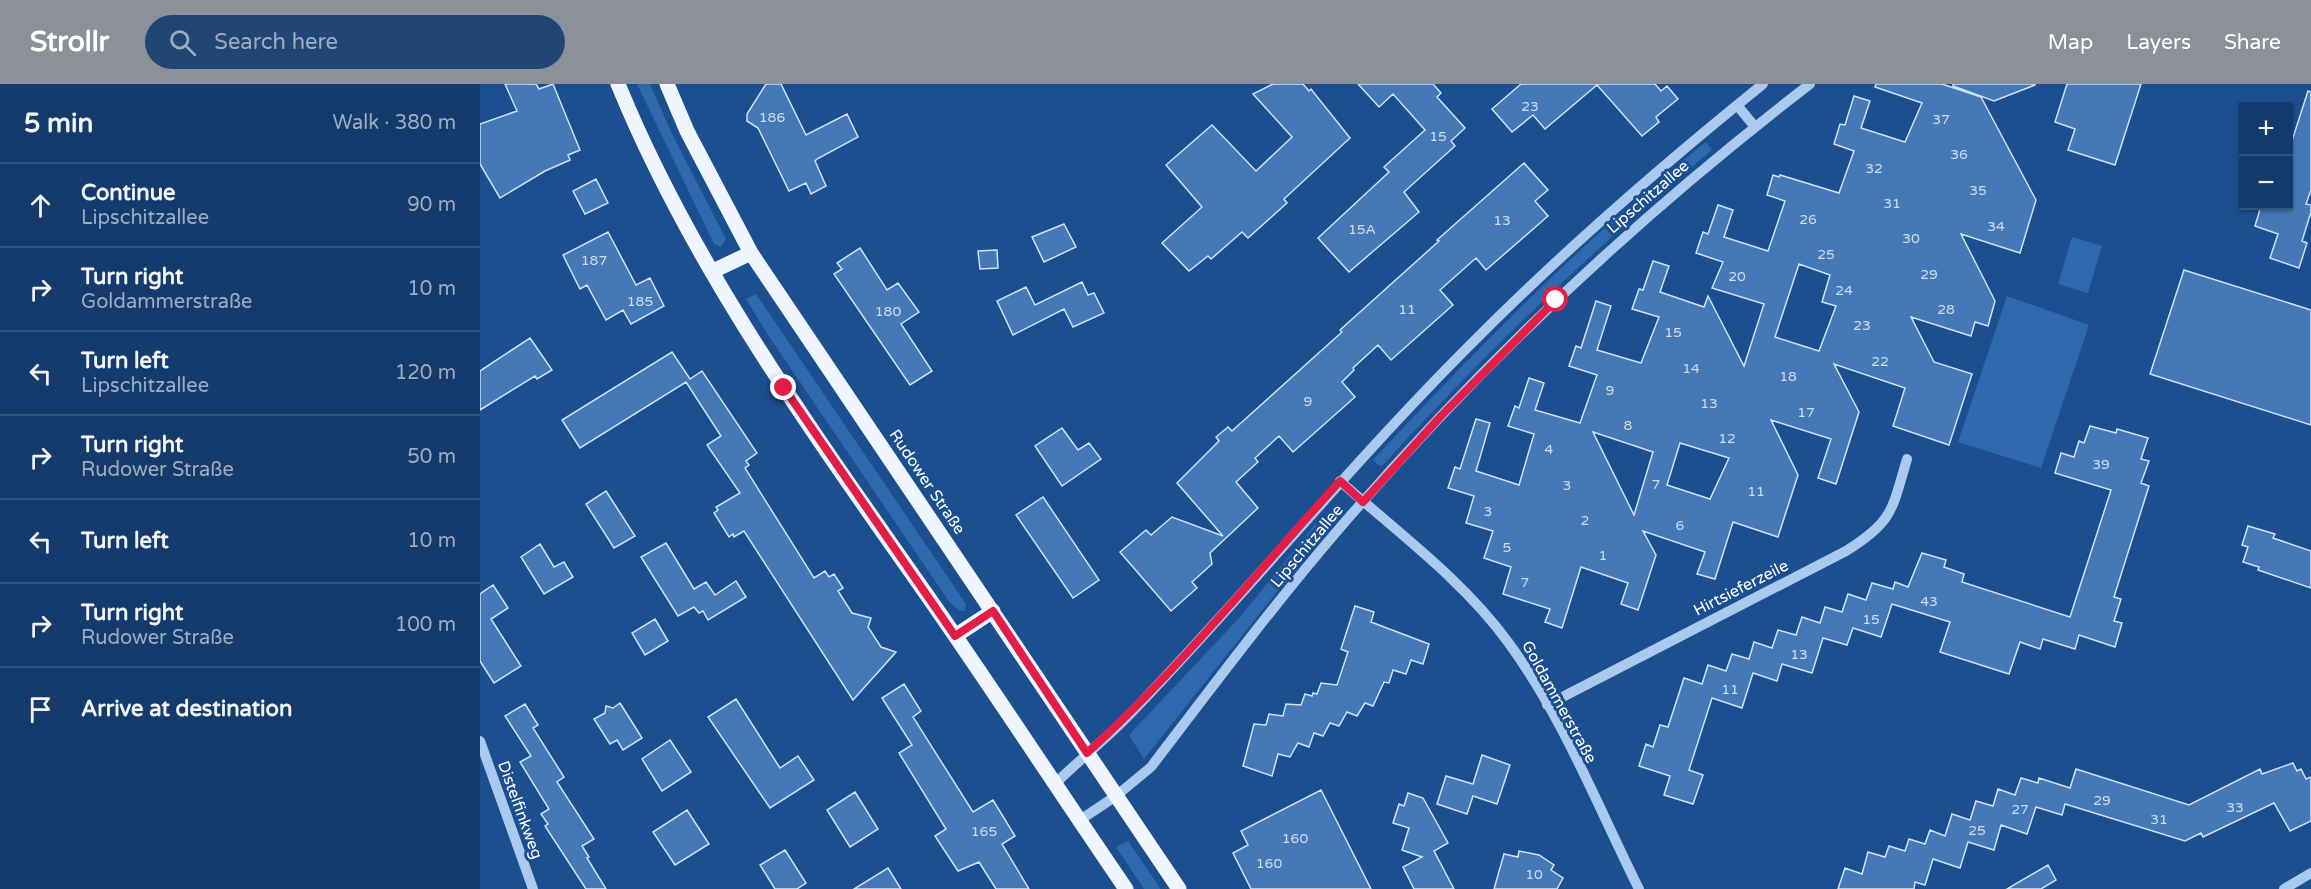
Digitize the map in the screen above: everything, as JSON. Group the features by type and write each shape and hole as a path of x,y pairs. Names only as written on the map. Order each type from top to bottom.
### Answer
{"main road":[{"path":"618,84 639,134 713,271 784,388 1056,783 1126,889"},
{"name":"Rudower Straße","path":"667,84 687,131 751,253 1179,889"},
{"path":"713,271 751,253"},
{"path":"955,636 993,611"}],"street":[{"name":"Lipschitzallee","path":"1056,783 1127,717 1226,610 1340,481 1468,347 1617,206 1763,84"},
{"name":"Lipschitzallee","path":"1080,820 1116,796 1151,767 1273,610 1363,502 1441,416 1556,300 1628,234 1810,84"},
{"path":"1737,105 1755,127"},
{"name":"Hirtsieferzeile","path":"1547,705 1873,535 1888,516 1907,459"},
{"name":"Goldammerstraße","path":"1340,481 1487,617 1508,642 1547,705 1639,889"},
{"name":"Distelfinkweg","path":"480,741 533,889"},
{"path":"2284,889 2311,873"}],"shaded area":[{"path":"637,84 650,84 672,134 726,239 721,247 714,244"},
{"path":"1706,142 1712,150 1625,225 1541,303 1381,467 1373,460 1492,335 1575,255"},
{"path":"2072,237 2102,246 2088,293 2058,284"},
{"path":"756,294 966,604 965,611 960,611 950,603 770,338 746,299"},
{"path":"2007,296 2089,325 2041,468 1958,442"},
{"path":"1321,517 1330,525 1144,759 1129,735 1240,617"},
{"path":"1128,841 1160,889 1144,889 1116,847"}],"building":[{"path":"505,84 536,84 539,89 553,84 580,150 568,155 570,160 545,171 500,198 480,164 480,124 517,111"},
{"path":"766,84 781,84 806,135 847,114 858,137 815,161 826,186 811,194 806,183 789,191 758,128 747,121 747,114"},
{"path":"1273,84 1303,84 1309,91 1311,89 1350,138 1284,199 1287,203 1248,238 1242,232 1211,259 1208,256 1189,271 1162,243 1202,207 1166,165 1212,125 1256,171 1292,137 1253,94"},
{"path":"1358,84 1433,84 1441,93 1437,97 1465,128 1451,141 1455,146 1404,192 1419,212 1349,272 1318,238 1389,172 1384,167 1425,130 1393,94 1379,107"},
{"path":"1521,84 1655,84 1661,91 1667,86 1678,99 1656,117 1659,122 1642,136 1597,85 1545,129 1533,115 1512,132 1492,109"},
{"path":"1876,84 1942,84 1981,97 2036,200 2020,253 1961,234 1995,301 1988,326 1975,322 1971,336 1911,317 1934,362 1972,374 1949,445 1893,426 1905,388 1834,364 1859,412 1836,484 1818,478 1831,439 1771,420 1798,475 1778,537 1733,522 1715,579 1697,574 1705,552 1643,531 1656,555 1638,610 1621,604 1628,583 1581,567 1562,628 1545,622 1550,609 1503,594 1511,567 1484,558 1493,531 1466,523 1474,496 1448,488 1455,467 1460,469 1476,419 1490,423 1476,471 1519,485 1534,434 1508,426 1515,406 1519,408 1529,378 1544,383 1535,410 1580,423 1597,375 1569,366 1576,346 1581,348 1596,301 1611,306 1597,350 1641,363 1659,317 1632,309 1639,289 1643,290 1653,261 1669,266 1660,292 1704,307 1708,296 1744,366 1764,304 1712,288 1723,262 1696,253 1703,232 1708,234 1718,205 1733,210 1724,237 1768,251 1785,201 1767,195 1773,175 1779,177 1780,175 1839,193 1854,151 1834,144 1840,124 1845,125 1854,96 1870,101 1861,128 1905,142 1922,103 1875,87","holes":["1799,264 1830,275 1822,302 1836,306 1819,351 1775,337","1593,432 1653,452 1634,515","1680,443 1729,458 1710,499 1667,485"]},
{"path":"1953,84 2035,85 1994,101 1953,86"},
{"path":"2067,84 2141,84 2115,165 2068,150 2075,129 2055,122"},
{"path":"2308,91 2311,92 2311,190 2306,204 2311,205 2311,212 2302,241 2307,243 2299,268 2270,258 2278,234 2255,226 2260,210 2293,210 2293,138"},
{"path":"1524,163 1548,190 1535,201 1548,216 1486,270 1476,258 1440,290 1453,305 1391,360 1378,345 1353,368 1354,370 1342,382 1355,397 1293,452 1279,436 1255,458 1258,462 1236,482 1258,508 1210,553 1212,564 1192,582 1197,588 1171,611 1120,552 1146,530 1151,535 1172,517 1223,536 1177,483 1219,441 1216,437 1228,427 1232,431 1342,332 1340,330 1439,241 1437,240"},
{"path":"596,179 608,203 585,214 573,191"},
{"path":"1064,224 1076,247 1044,262 1032,237"},
{"path":"608,232 636,285 650,278 664,306 631,324 623,310 606,320 587,285 580,289 563,255"},
{"path":"860,248 887,290 898,283 919,312 901,324 932,371 910,385 834,274 842,269 837,263"},
{"path":"997,250 998,268 980,269 978,251"},
{"path":"2184,270 2311,310 2311,425 2150,374"},
{"path":"1082,282 1088,295 1094,293 1104,313 1073,327 1064,309 1013,335 997,301 1026,287 1035,305"},
{"path":"530,338 552,370 537,379 535,376 480,410 480,371"},
{"path":"672,352 690,379 702,371 757,453 746,461 749,465 745,468 814,578 825,571 829,577 834,574 843,588 838,591 852,613 871,618 868,627 881,647 896,652 853,700 744,531 734,537 733,534 729,537 714,513 718,510 716,507 740,493 707,445 721,436 686,382 580,448 562,420"},
{"path":"2090,426 2116,433 2117,429 2148,438 2141,459 2149,461 2141,483 2149,486 2114,597 2121,599 2114,621 2122,623 2115,647 2079,635 2075,649 2043,639 2040,649 2020,642 2009,674 1940,652 1950,622 1892,604 1881,637 1853,628 1847,645 1823,638 1812,673 1782,664 1777,681 1753,673 1742,708 1712,698 1689,770 1703,775 1693,804 1664,795 1670,776 1639,766 1646,744 1653,747 1660,725 1668,727 1684,678 1702,684 1708,665 1726,671 1732,654 1749,659 1754,642 1772,648 1778,630 1796,635 1802,617 1820,623 1825,607 1842,612 1848,594 1866,600 1872,583 1893,589 1895,582 1908,587 1922,553 1946,560 1944,567 1964,574 1962,582 2070,617 2111,490 2055,473 2061,453 2074,457 2079,441 2084,443"},
{"path":"1062,428 1078,450 1089,443 1101,459 1062,486 1035,446"},
{"path":"606,491 635,536 614,548 586,504"},
{"path":"1043,497 1099,580 1073,598 1016,515"},
{"path":"2248,526 2275,534 2273,538 2311,551 2311,588 2258,570 2259,567 2243,562 2248,547 2242,545"},
{"path":"666,543 694,589 706,582 715,595 736,581 746,597 708,620 703,611 699,613 694,607 678,616 641,557"},
{"path":"540,544 554,567 564,562 573,577 544,594 521,557"},
{"path":"493,585 508,608 491,619 521,666 494,683 480,661 480,594"},
{"path":"1355,606 1374,612 1371,622 1429,644 1423,664 1411,660 1406,674 1393,670 1389,683 1384,682 1373,706 1365,703 1357,716 1347,712 1339,726 1330,723 1323,736 1314,733 1309,747 1298,743 1290,757 1278,754 1272,776 1243,766 1254,724 1266,725 1269,714 1283,716 1286,704 1301,705 1305,694 1312,696 1313,693 1317,694 1321,683 1337,685 1348,652 1341,649"},
{"path":"655,619 668,641 645,655 632,633"},
{"path":"904,684 921,711 913,717 973,812 993,800 1015,836 1002,844 1029,889 996,889 979,862 958,871 935,836 946,829 899,753 912,745 882,698"},
{"path":"736,699 780,768 798,756 814,780 770,808 708,717"},
{"path":"620,703 642,738 623,750 617,740 610,744 594,719 605,713 606,706 613,708"},
{"path":"525,704 538,725 533,728 564,777 557,782 594,839 582,846 606,889 586,889 545,826 548,824 541,814 549,809 520,762 531,756 505,716"},
{"path":"670,740 691,772 662,791 642,759"},
{"path":"1482,755 1510,765 1497,804 1473,796 1467,814 1437,804 1446,776 1473,784"},
{"path":"2293,763 2297,771 2301,769 2306,779 2311,777 2311,821 2290,831 2274,803 2203,837 2201,833 2185,841 2065,804 2062,815 2036,807 2027,834 2001,825 1994,850 1968,842 1960,868 1933,859 1925,885 1915,882 1914,889 1838,889 1845,868 1862,874 1868,852 1885,857 1889,846 1905,851 1909,839 1925,844 1930,830 1945,836 1952,814 1970,820 1976,801 1993,806 1998,789 2015,795 2021,778 2038,783 2039,778 2070,788 2076,769 2189,805 2260,769 2262,774"},
{"path":"1321,790 1371,889 1251,889 1233,853 1248,845 1241,831"},
{"path":"855,792 878,829 850,847 827,810"},
{"path":"1408,793 1423,798 1448,843 1434,851 1454,889 1414,889 1403,867 1422,857 1402,850 1409,828 1393,823 1399,804 1404,806"},
{"path":"687,810 709,844 675,865 653,832"},
{"path":"785,850 806,883 797,889 775,889 760,865"},
{"path":"1519,851 1539,855 1554,865 1551,870 1563,878 1557,889 1494,889 1504,854 1518,857"},
{"path":"2048,865 2056,880 2041,889 2007,889"},
{"path":"888,868 901,889 854,889"}],"route":[{"path":"784,388 955,636 993,611 1087,753 1127,717 1226,610 1340,481 1363,502 1441,416 1556,300"}]}
